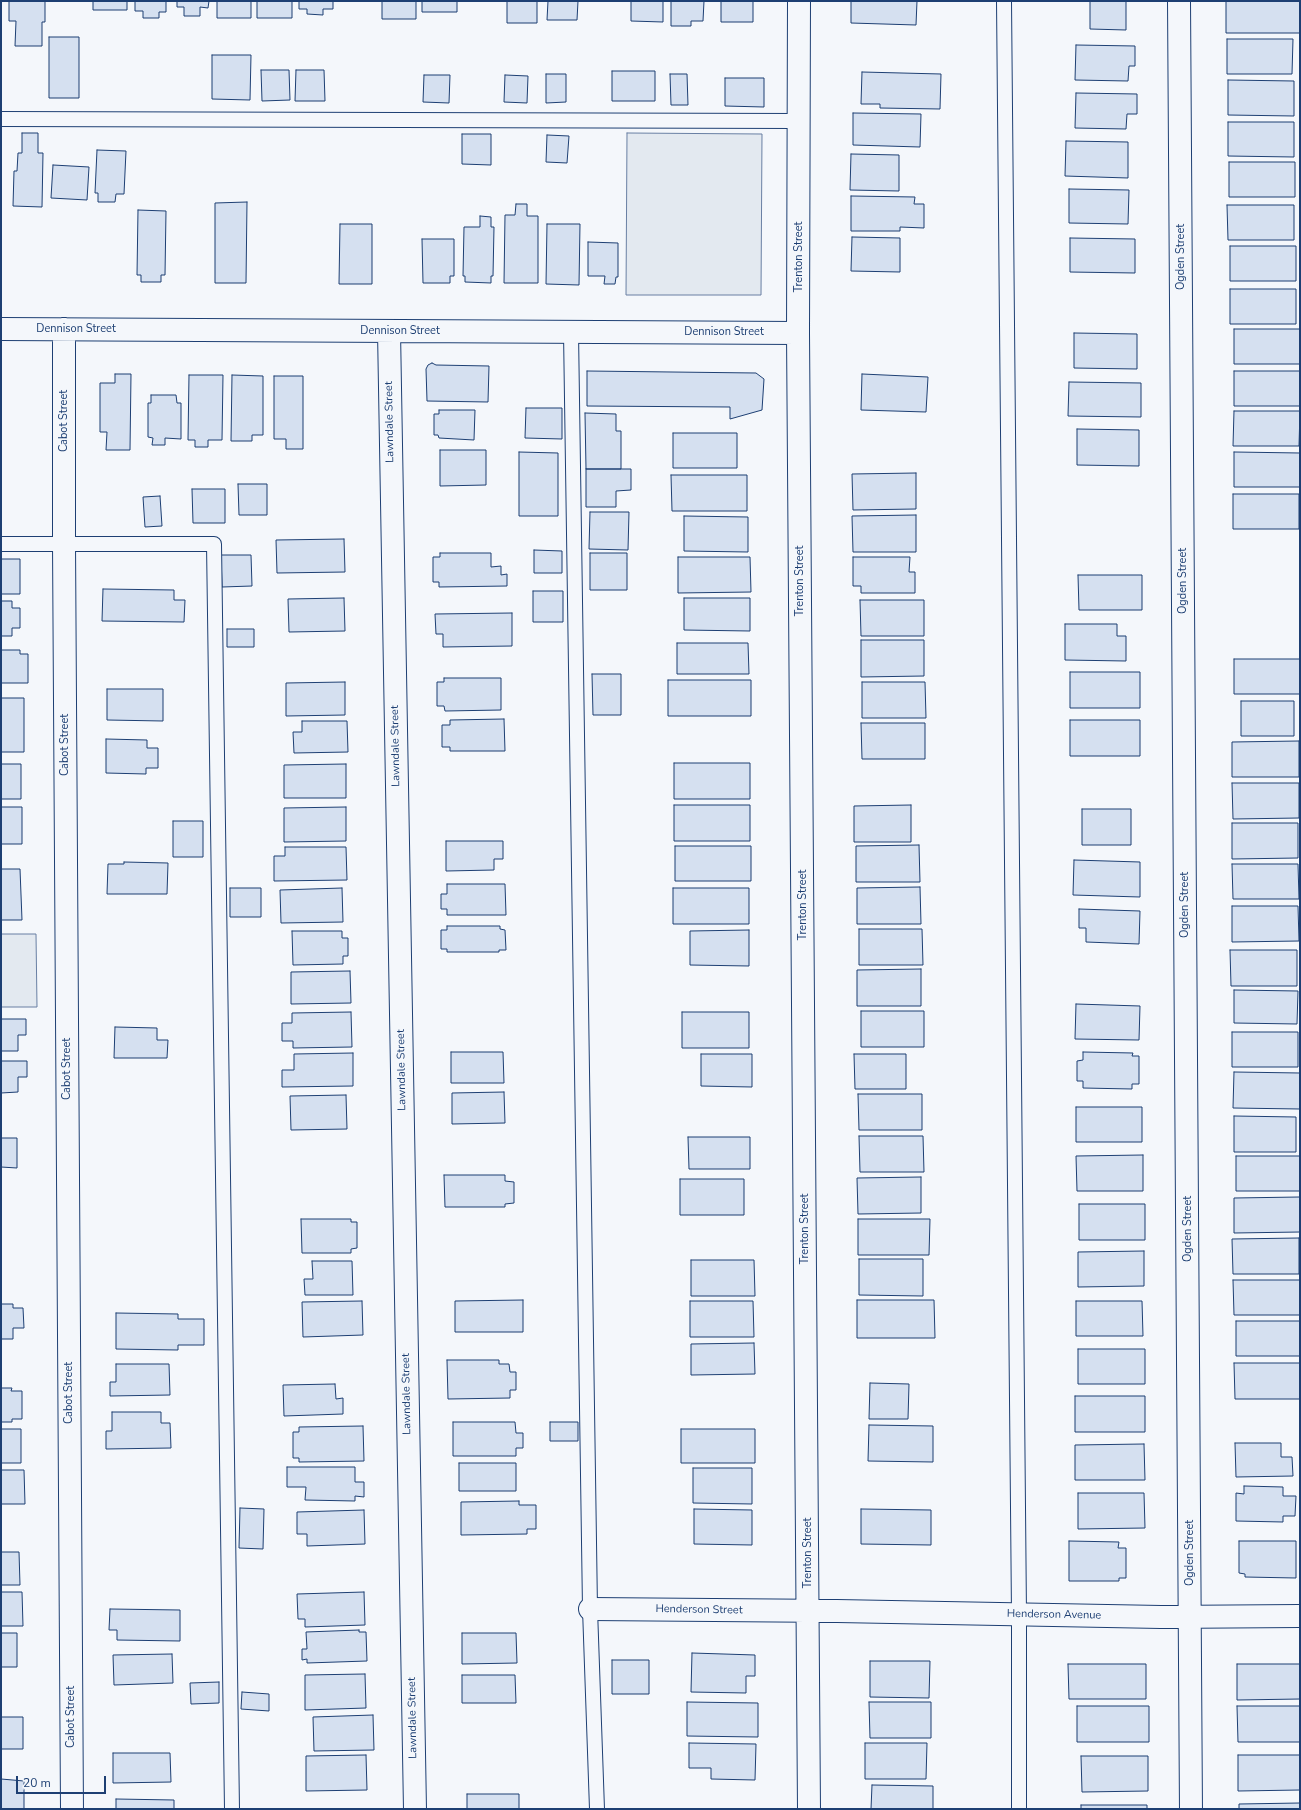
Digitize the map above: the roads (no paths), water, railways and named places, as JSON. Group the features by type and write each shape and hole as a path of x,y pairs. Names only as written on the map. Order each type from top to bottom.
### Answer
{"street":[{"name":"Trenton Street","path":"799,1 798,333 809,1809"},
{"name":"Ogden Street","path":"1179,1 1191,1809"},
{"name":"Dennison Street","path":"1,329 798,333"},
{"name":"Cabot Street","path":"64,329 72,1809"},
{"name":"Lawndale Street","path":"389,331 415,1809"},
{"name":"Henderson Street","path":"590,1609 808,1611"},
{"name":"Henderson Avenue","path":"808,1611 1300,1616"}],"lane":[{"path":"1004,1 1019,1614 1019,1809"},
{"path":"1,119 799,121"},
{"path":"570,332 590,1609 597,1809"},
{"path":"1,544 214,544 232,1809"}]}
